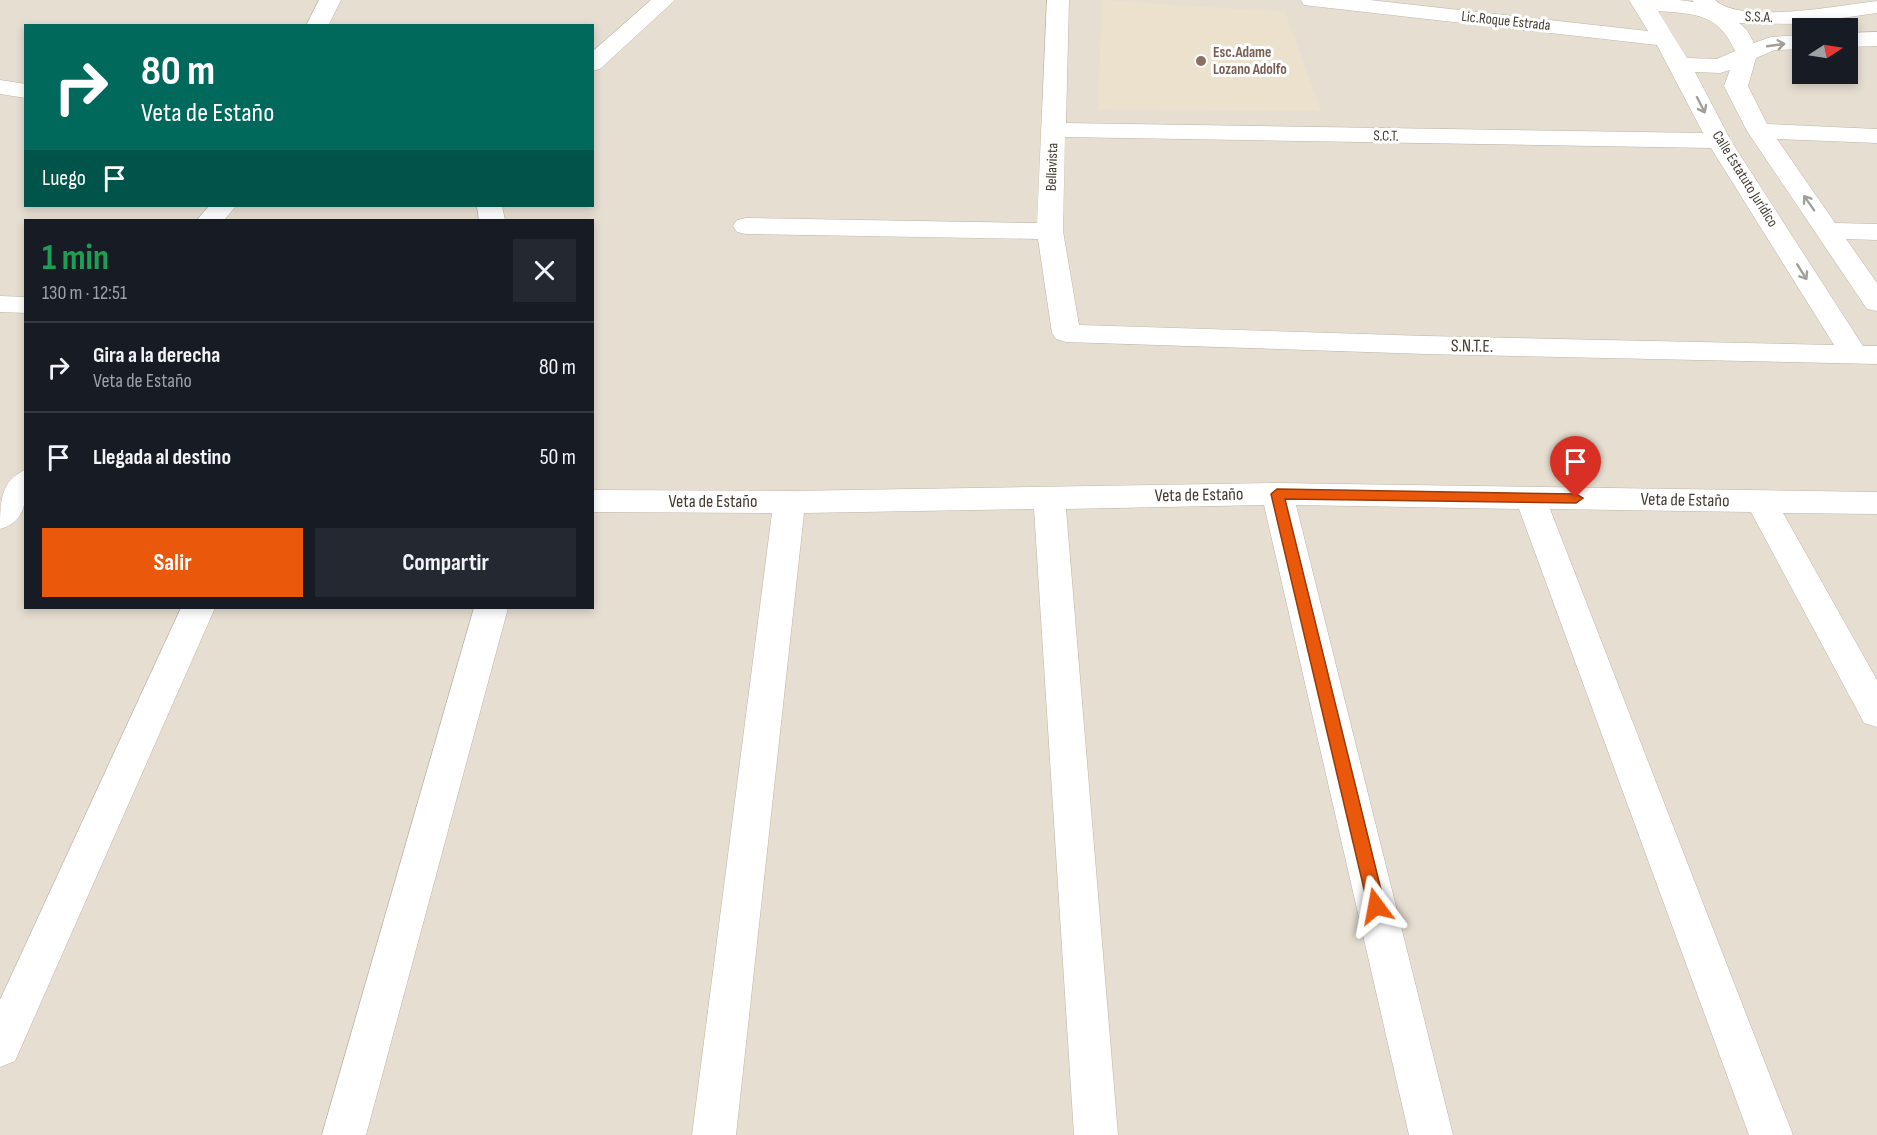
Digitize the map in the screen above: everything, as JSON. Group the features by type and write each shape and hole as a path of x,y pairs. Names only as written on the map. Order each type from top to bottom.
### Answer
{"street":[{"path":"318,24 330,0"},
{"path":"594,62 664,0"},
{"name":"Bellavista","path":"1058,0 1050,231 1066,333"},
{"name":"Lic.Roque Estrada","path":"1312,0 1664,39"},
{"name":"Calle Estatuto Jurídico","path":"1641,2 1680,64 1719,141 1866,355"},
{"name":"S.S.A.","path":"1641,2 1711,7 1754,18 1798,17 1877,7"},
{"path":"1711,7 1739,35 1747,53 1736,86 1759,131 1877,303"},
{"path":"1858,40 1877,39"},
{"name":"S.S.A.","path":"1680,64 1720,66 1771,44 1792,43"},
{"path":"0,87 24,91"},
{"name":"S.C.T.","path":"1053,130 1719,141"},
{"path":"1759,131 1877,136"},
{"path":"211,219 221,207"},
{"path":"746,226 1050,231"},
{"path":"1828,231 1877,232"},
{"path":"0,303 24,305"},
{"name":"S.N.T.E.","path":"1066,333 1426,345 1866,355"},
{"path":"1277,494 1431,1135"},
{"name":"Veta de Estaño","path":"594,501 789,502 1277,494 1877,503"},
{"path":"1049,497 1096,1135"},
{"path":"1530,498 1771,1135"},
{"path":"1761,501 1874,701"},
{"path":"714,1135 789,502"},
{"path":"0,1047 198,609"},
{"path":"344,1135 491,609"}],"shaded area":[{"path":"0,0 1877,0 1877,1135 0,1135"},
{"name":"Esc.Adame Lozano Adolfo","path":"1102,0 1285,12 1321,111 1098,109"}],"place":[{"name":"Esc.Adame Lozano Adolfo","path":"1201,61"}],"route":[{"path":"1376,906 1277,494 1576,498"}]}
